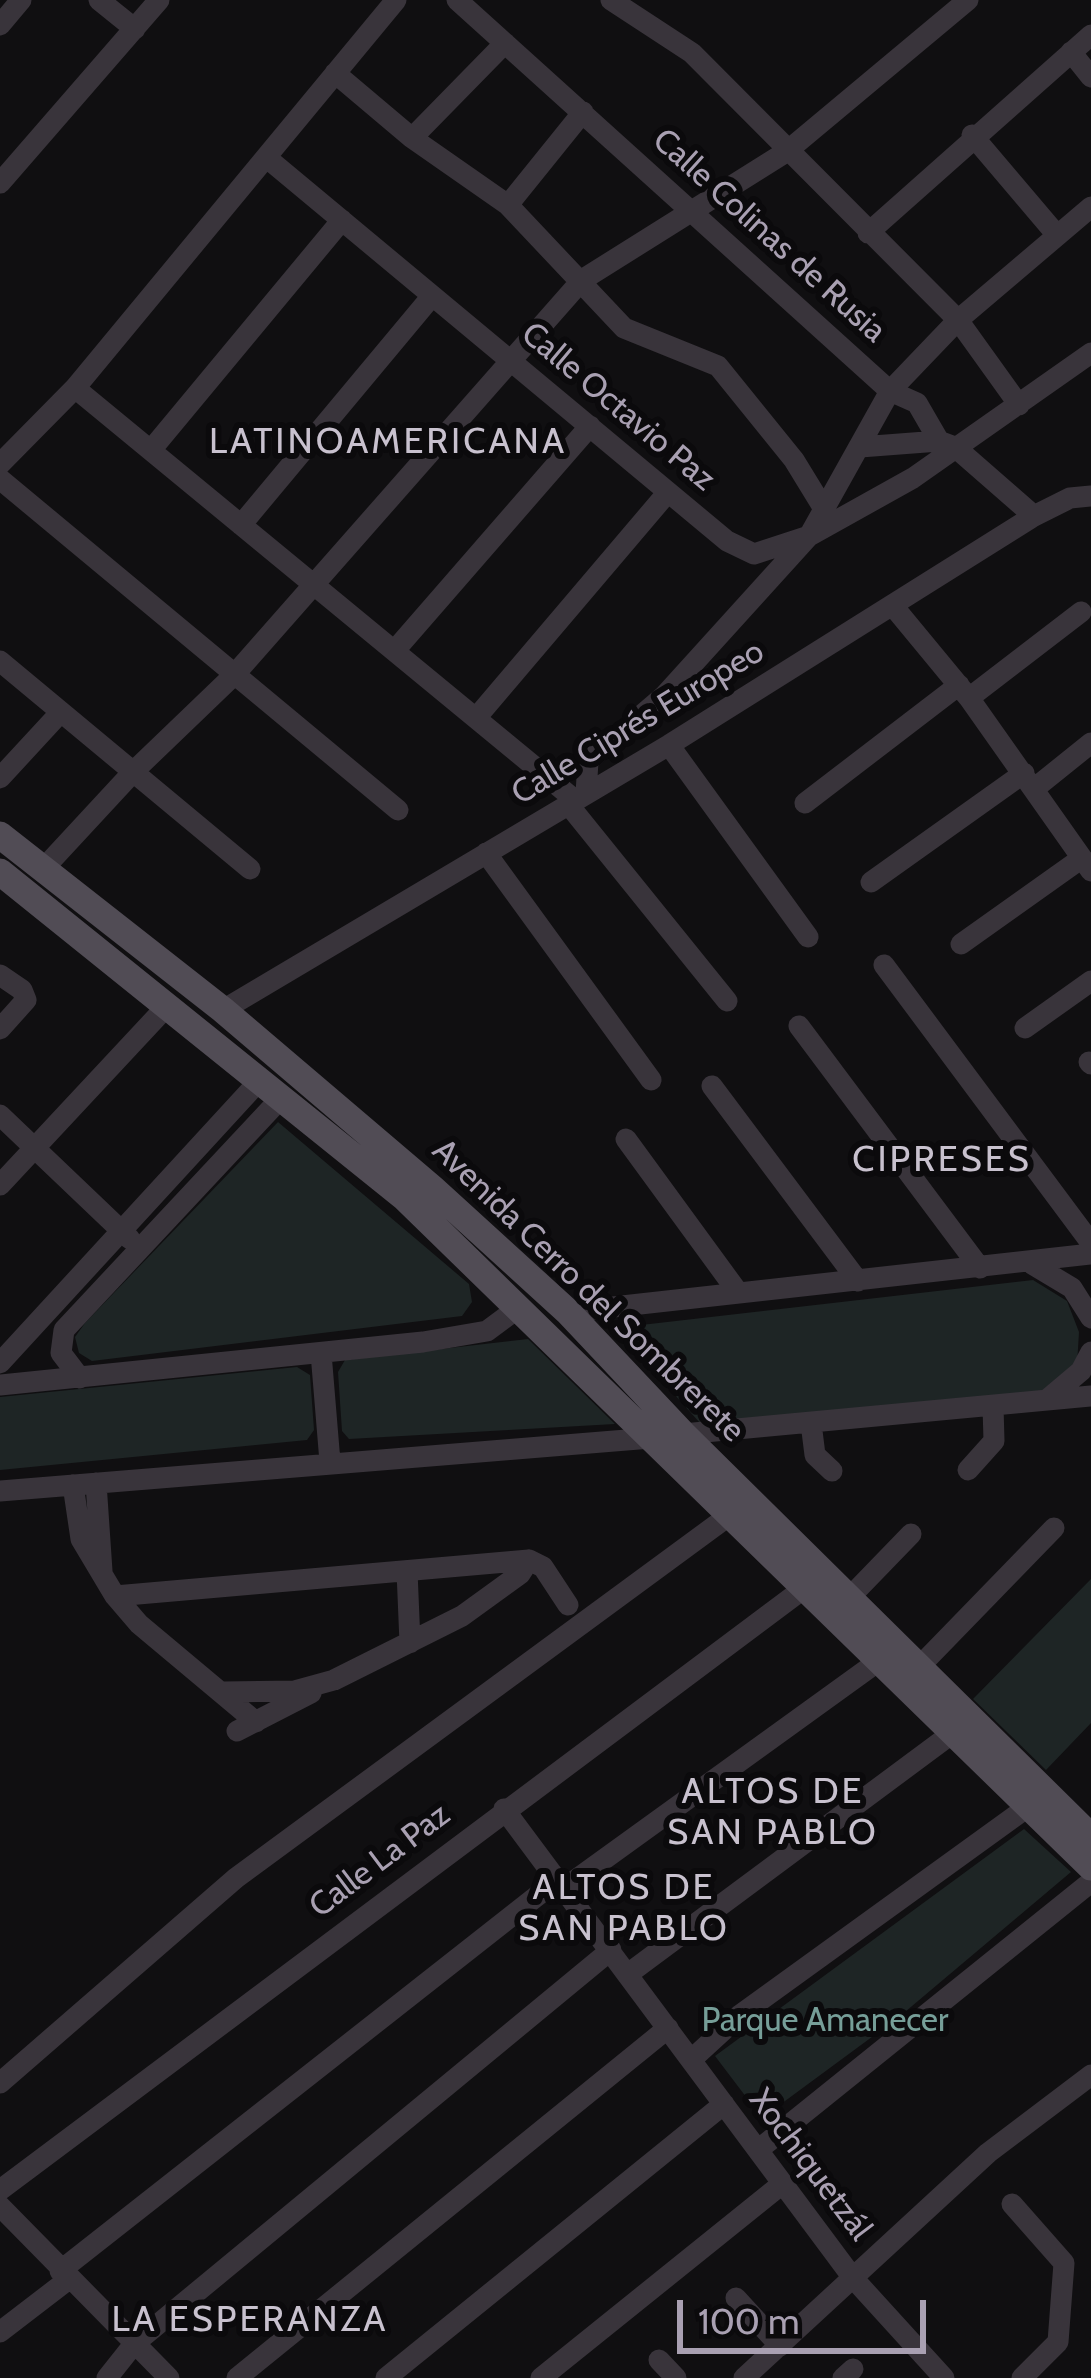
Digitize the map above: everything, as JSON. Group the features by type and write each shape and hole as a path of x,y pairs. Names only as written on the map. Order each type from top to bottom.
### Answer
{"main road":[{"name":"Avenida Cerro del Sombrerete","path":"0,835 223,1010 432,1188 568,1312 683,1434 803,1589 1091,1867"},
{"name":"Avenida Cerro del Sombrerete","path":"0,872 405,1198 651,1438 851,1596 1091,1837"}],"street":[{"path":"0,25 21,0"},
{"path":"99,0 135,29"},
{"path":"0,183 159,0"},
{"path":"0,464 75,388 396,0"},
{"name":"Calle Colinas de Rusia","path":"458,0 890,392 917,403 947,444 1034,516"},
{"path":"611,0 683,44 958,320 1019,406"},
{"path":"44,868 133,772 236,674 580,282 786,152 962,2"},
{"path":"868,232 972,135 1091,35"},
{"path":"412,138 505,43"},
{"path":"1072,52 1091,77"},
{"path":"334,73 412,138 508,206 624,328 718,366 794,460 824,509"},
{"path":"508,206 583,112"},
{"path":"972,135 1056,233"},
{"name":"Calle Octavio Paz","path":"267,158 727,541 754,554 809,536 913,478 947,444 1019,406 1091,353"},
{"path":"576,799 588,761 664,696 809,536 890,392 958,320 1091,207"},
{"path":"151,450 342,220"},
{"path":"241,525 432,296"},
{"path":"75,388 576,799 727,1000"},
{"path":"396,649 590,426"},
{"path":"860,447 947,444"},
{"path":"0,479 398,810"},
{"path":"476,718 668,492"},
{"name":"Calle Ciprés Europeo","path":"223,1010 669,746 1034,516 1090,495"},
{"path":"893,606 964,691 1086,865 961,944"},
{"path":"805,803 1081,612"},
{"path":"0,661 250,869"},
{"path":"0,778 59,714"},
{"path":"871,882 1091,743"},
{"path":"669,746 808,937"},
{"path":"486,853 651,1080"},
{"path":"884,965 1091,1243"},
{"path":"0,975 22,990 26,1000 0,1029"},
{"path":"1025,1028 1091,981"},
{"path":"0,1185 167,1006"},
{"path":"799,1026 980,1268"},
{"path":"712,1086 858,1281"},
{"path":"0,1363 120,1230 271,1089"},
{"path":"80,1378 61,1353 64,1330 141,1249 271,1089"},
{"path":"0,1115 141,1249"},
{"path":"626,1139 737,1292"},
{"path":"568,1312 1091,1254"},
{"path":"1028,1262 1072,1288 1091,1318"},
{"path":"0,1385 487,1331 518,1308"},
{"path":"1043,1401 1081,1371 1091,1352"},
{"path":"321,1353 330,1462"},
{"path":"683,1434 1091,1396"},
{"path":"968,1469 994,1441 993,1406"},
{"path":"812,1423 815,1455 832,1471"},
{"path":"0,1492 651,1438"},
{"path":"96,1483 109,1587"},
{"path":"73,1485 81,1539 109,1587 139,1624 223,1692 246,1727 462,1616 520,1574 529,1560"},
{"path":"0,2083 236,1878 742,1506"},
{"path":"921,1665 1054,1528"},
{"path":"851,1596 911,1534"},
{"path":"109,1587 529,1560 543,1567 568,1605"},
{"path":"407,1571 410,1642"},
{"name":"Calle La Paz","path":"1,2203 504,1809 803,1589"},
{"path":"0,2332 64,2275 560,1885 880,1660"},
{"path":"223,1692 294,1691 334,1680"},
{"path":"628,1974 954,1732"},
{"path":"691,2060 740,2015 1029,1806"},
{"name":"Xochiquetzál","path":"504,1809 853,2278 944,2378"},
{"path":"758,2150 1091,1882"},
{"path":"107,2378 134,2344 610,1950"},
{"path":"237,2378 668,2028"},
{"path":"744,2378 988,2153 1091,2075"},
{"path":"386,2378 724,2104"},
{"path":"541,2378 782,2184"},
{"path":"1,2203 64,2275 170,2378"},
{"path":"1012,2204 1064,2263 1058,2342 1022,2378"},
{"path":"736,2298 780,2345"},
{"path":"659,2360 676,2378"}],"green space":[{"path":"278,1122 469,1284 472,1302 462,1316 92,1361 79,1353 75,1337 85,1323"},
{"path":"1033,1280 1067,1301 1079,1332 1077,1365 1043,1392 700,1423 615,1328"},
{"path":"528,1339 615,1424 349,1439 342,1431 338,1372 345,1360"},
{"path":"297,1367 310,1375 314,1430 307,1440 0,1470 0,1397"},
{"path":"1091,1579 1091,1723 1046,1770 973,1699"},
{"name":"Parque Amanecer","path":"1024,1829 1071,1872 899,2017 762,2118 715,2056"}],"district":[{"name":"LATINOAMERICANA","path":"388,442"},
{"name":"CIPRESES","path":"942,1160"},
{"name":"ALTOS DE SAN PABLO","path":"773,1812"},
{"name":"ALTOS DE SAN PABLO","path":"624,1908"},
{"name":"LA ESPERANZA","path":"250,2320"}]}
